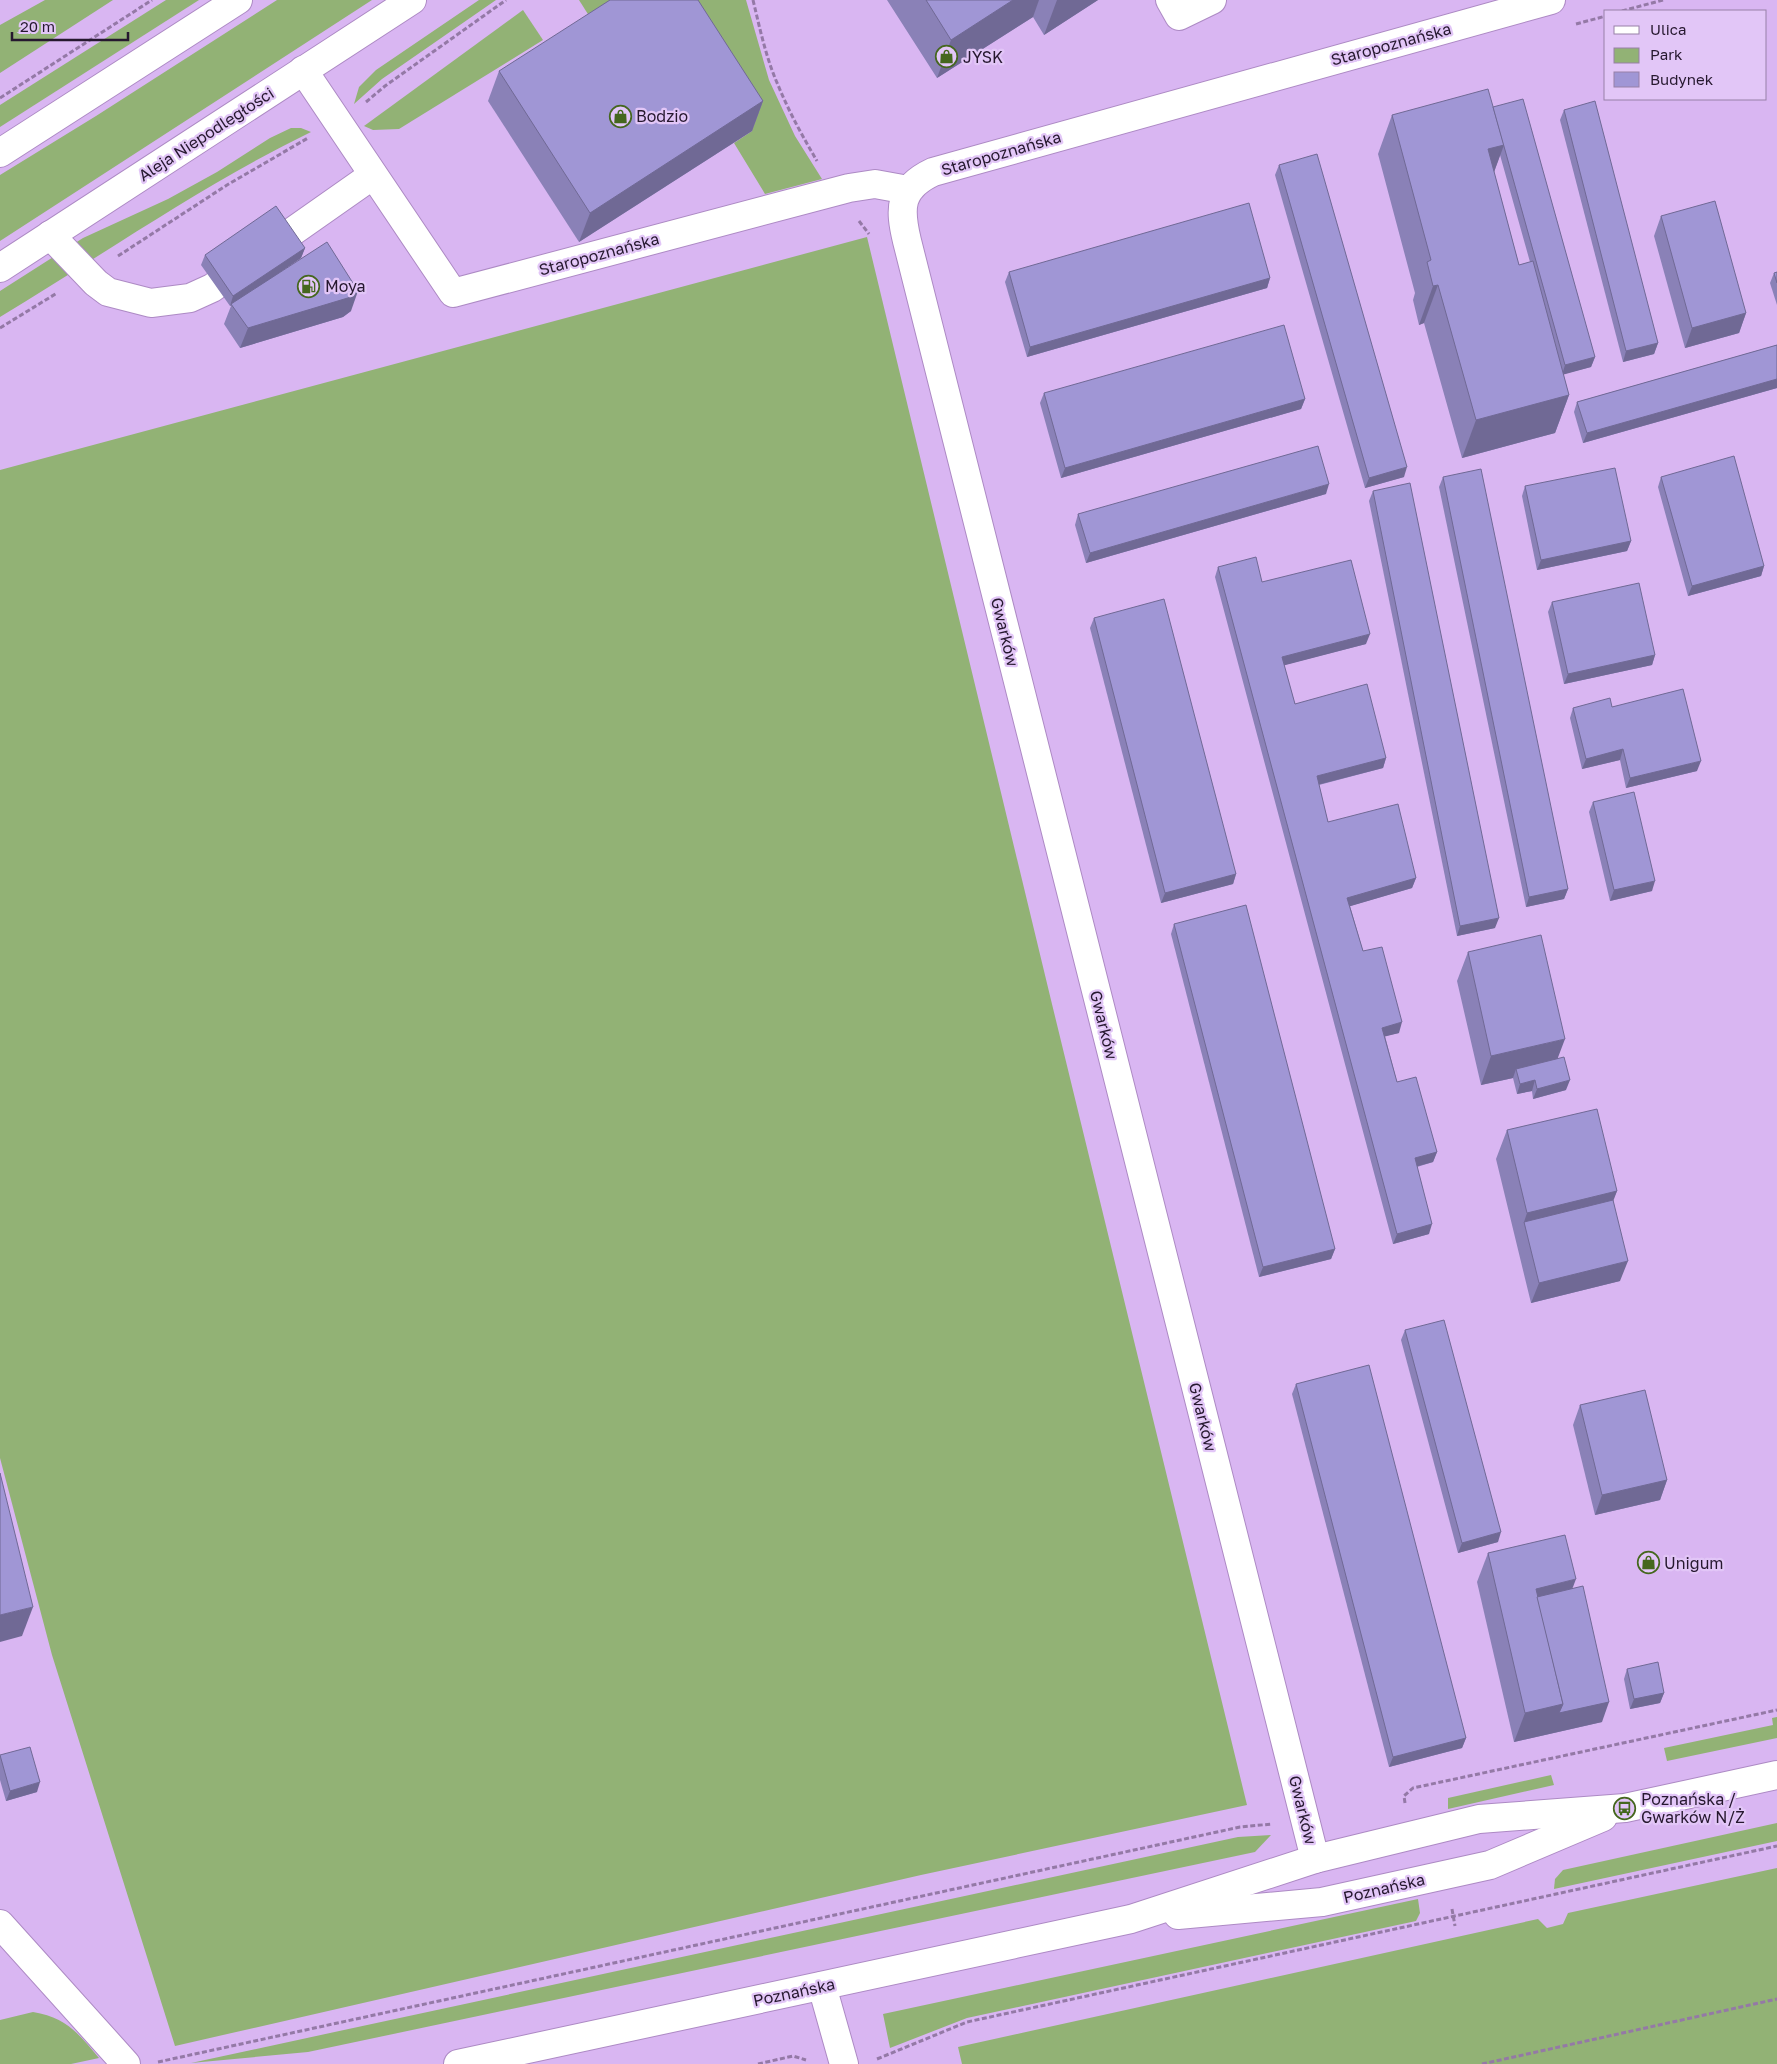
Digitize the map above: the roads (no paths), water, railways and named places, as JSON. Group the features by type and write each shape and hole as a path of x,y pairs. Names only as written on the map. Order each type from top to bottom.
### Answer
{"street":[{"path":"0,153 238,0"},
{"name":"Aleja Niepodległości","path":"0,268 412,0"},
{"path":"1170,0 1180,16 1212,0"},
{"name":"Staropoznańska","path":"373,175 453,293 837,191 875,184 908,190 918,179 933,172 1551,0"},
{"path":"50,235 88,275 108,292 151,303 190,298 212,288 373,175 303,70"},
{"name":"Gwarków","path":"908,190 903,206 902,223 1315,1859"},
{"name":"Poznańska","path":"458,2064 1131,1919 1315,1859 1479,1819 1625,1808 1777,1774"},
{"name":"Poznańska","path":"1131,1919 1322,1902 1490,1865 1625,1808"},
{"path":"0,1924 126,2064"},
{"path":"822,1986 844,2064"}],"place":[{"name":"JYSK","path":"947,57"},
{"name":"Bodzio","path":"620,116"},
{"name":"Moya","path":"309,286"},
{"name":"Unigum","path":"1648,1563"},
{"name":"Poznańska / Gwarków N/Ż","path":"1625,1808"}]}
